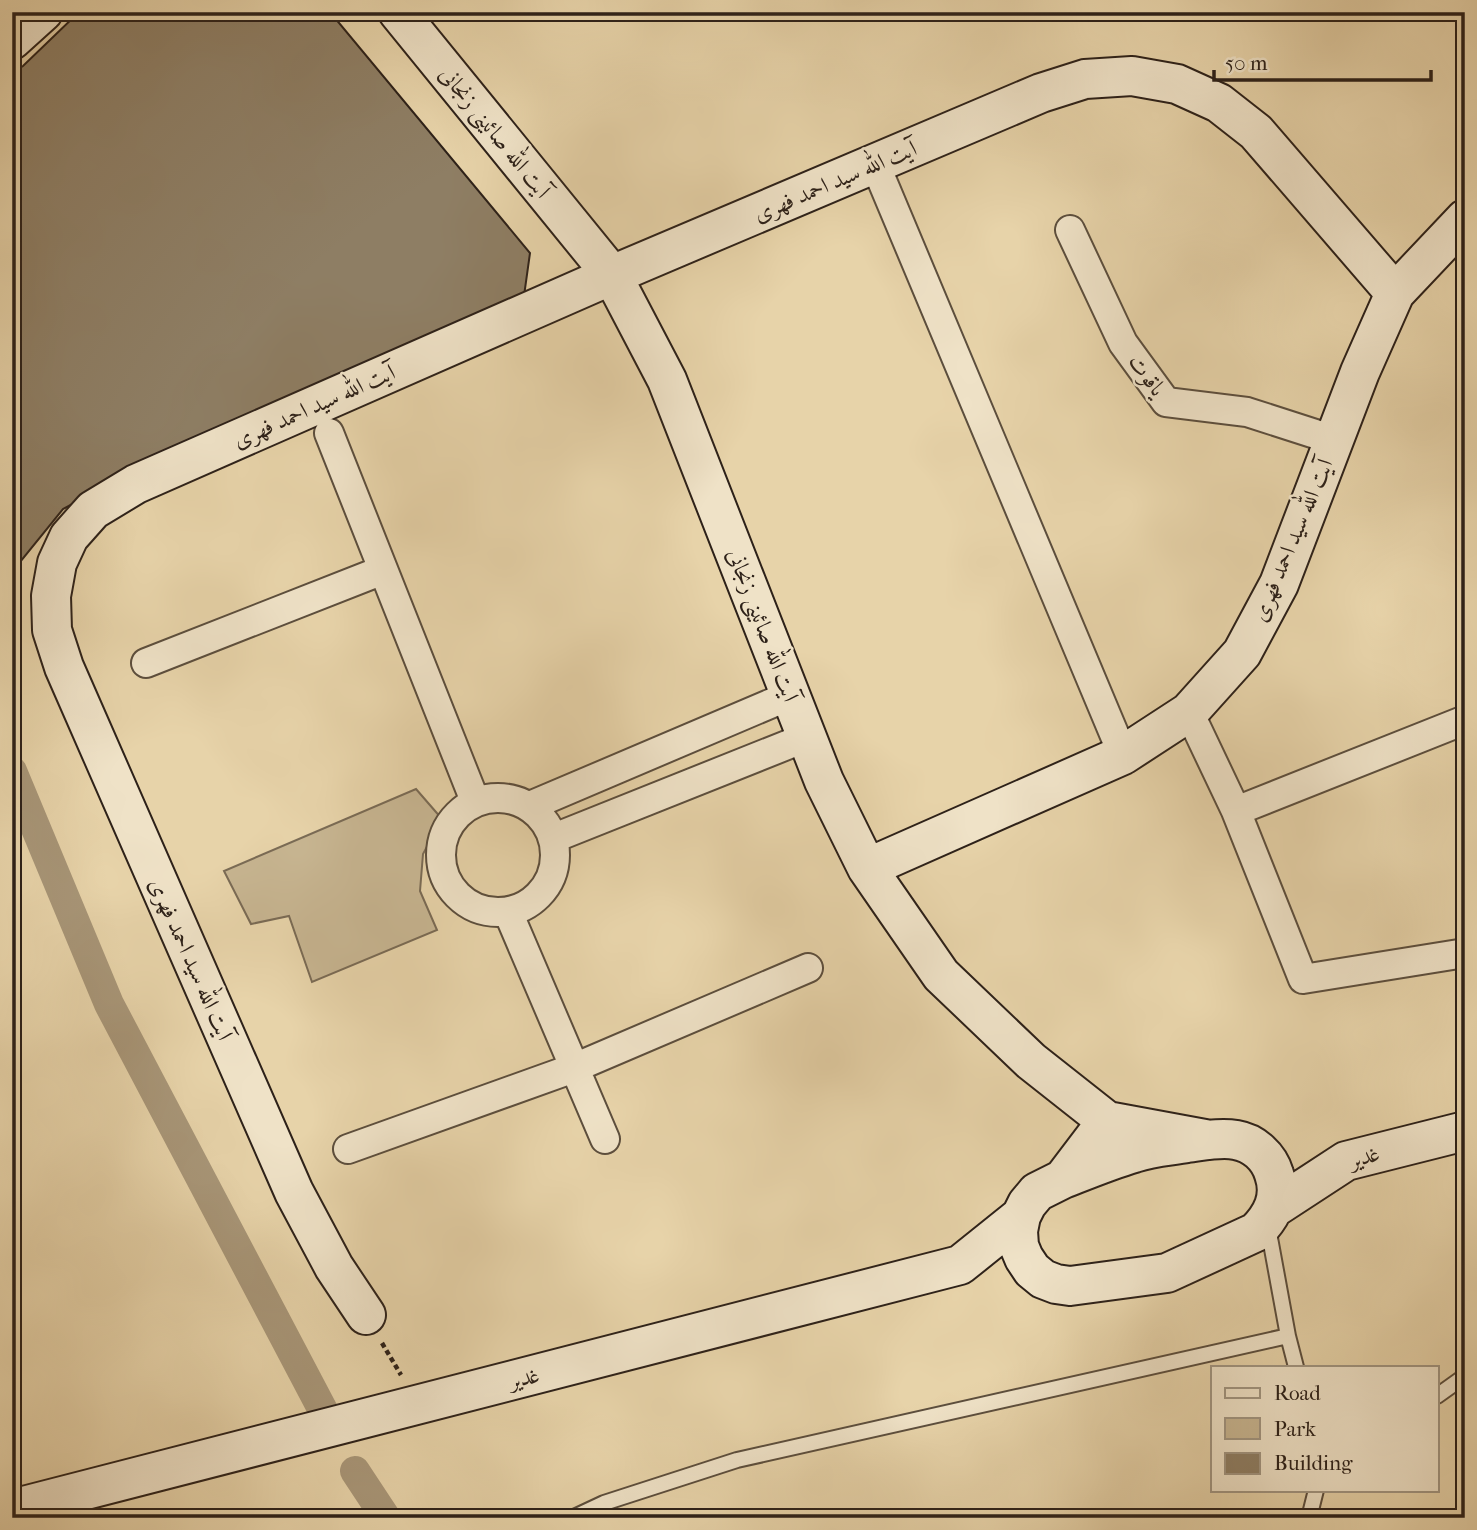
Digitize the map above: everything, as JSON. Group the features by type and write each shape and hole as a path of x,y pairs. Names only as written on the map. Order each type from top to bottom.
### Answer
{"main road":[{"name":"آیت الله صائینی زنجانی","path":"398,12 612,275 667,380 824,781 867,868 941,975 1031,1061 1107,1121 1210,1140"},
{"name":"آیت الله سید احمد فهری","path":"366,1315 334,1267 294,1192 64,667 52,630 51,596 57,564 69,537 93,510 136,484 612,275 1041,93 1085,79 1132,76 1177,84 1220,103 1256,132 1395,293"},
{"name":"آیت الله سید احمد فهری","path":"867,868 1123,755 1189,712 1242,653 1279,584 1360,372 1395,293 1465,219"},
{"path":"1063,1179 1107,1121"},
{"name":"غدیر","path":"1032,1270 1043,1279 1070,1286 1167,1273 1256,1232 1270,1215 1346,1161 1465,1131"},
{"path":"1063,1179 1136,1152 1210,1140 1238,1140 1251,1145 1271,1165 1276,1178 1277,1193 1270,1215"},
{"path":"1262,1154 1346,1161"},
{"name":"غدیر","path":"12,1509 960,1265 1021,1216 1037,1192 1063,1179"},
{"path":"1021,1216 1019,1246 1032,1270"},
{"path":"960,1265 1032,1270"}],"street":[{"path":"875,164 1123,755"},
{"name":"یاقوت","path":"1070,230 1123,343 1166,402 1247,412 1334,440"},
{"path":"329,433 475,801"},
{"path":"146,663 383,570"},
{"path":"530,806 791,695"},
{"path":"1189,712 1236,811 1303,979 1465,953"},
{"path":"1236,811 1465,720"},
{"path":"554,838 807,737"},
{"path":"503,797 530,806 554,838 554,870 537,898 508,912 475,908 449,887 439,855 449,822 475,801 503,797"},
{"path":"508,912 605,1139"},
{"path":"348,1149 574,1068 808,968"}],"lane":[{"path":"1270,1215 1288,1336 1296,1366"},
{"path":"572,1518 604,1503 737,1460 1288,1336"},
{"path":"1438,1395 1465,1376"},
{"path":"1309,1518 1316,1492"}],"path":[{"path":"366,1315 418,1405"}],"green space":[{"path":"416,789 442,819 423,854 420,891 437,930 312,982 289,916 251,924 224,871"}],"building":[{"path":"79,12 330,12 530,253 524,296 169,452 63,509 12,572 12,73 23,66"}],"waterway":[{"path":"12,771 109,1004 327,1418"},
{"path":"355,1471 386,1518"}]}
